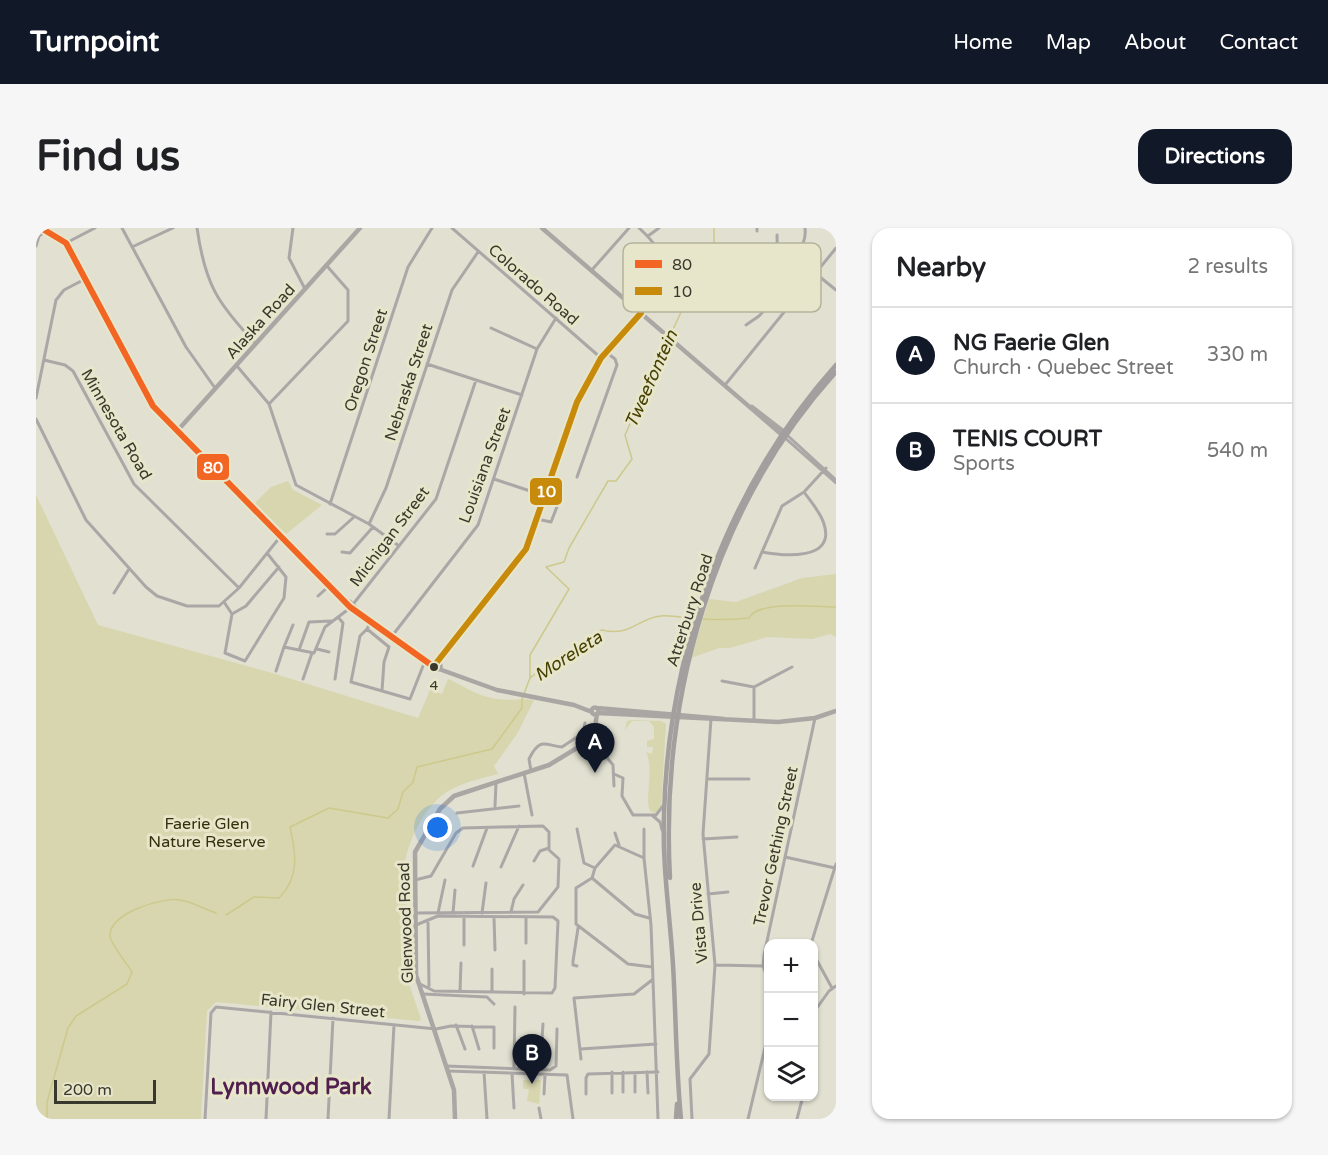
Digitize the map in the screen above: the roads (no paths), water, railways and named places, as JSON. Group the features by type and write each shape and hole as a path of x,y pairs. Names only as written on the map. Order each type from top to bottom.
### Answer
{"main road":[{"name":"Atterbury Road","path":"669,895 663,835 664,804 675,717 700,608 732,528 784,435 836,365"},
{"name":"Atterbury Road","path":"784,435 836,372"},
{"name":"Atterbury Road","path":"675,717 668,803 669,895 681,1119"},
{"name":"Atterbury Road","path":"676,1119 679,1095"}],"street":[{"path":"66,243 95,228"},
{"path":"122,228 186,347 215,388"},
{"path":"132,247 173,228"},
{"path":"197,228 207,278 225,310 256,344"},
{"path":"293,228 289,258 305,289"},
{"name":"Alaska Road","path":"178,430 360,228"},
{"name":"Oregon Street","path":"330,504 408,267 432,228"},
{"name":"Colorado Road","path":"452,228 602,358"},
{"path":"542,228 623,298"},
{"path":"591,271 628,228"},
{"path":"639,228 652,243"},
{"path":"648,236 658,228"},
{"path":"803,243 805,228"},
{"path":"36,246 43,230 66,243 149,399 280,537 343,599 425,661 438,664 447,672 482,686 595,711 741,722 815,718 836,711"},
{"path":"777,235 777,243"},
{"path":"821,266 836,248"},
{"name":"Nebraska Street","path":"342,552 350,553 371,526 386,488 453,287 478,252"},
{"path":"269,404 348,321 350,298 347,287 327,266"},
{"path":"821,278 836,290"},
{"path":"36,398 58,297 85,279"},
{"path":"746,325 763,312"},
{"path":"725,385 784,312"},
{"path":"438,664 524,553 575,406 606,352 641,313 836,482"},
{"name":"Louisiana Street","path":"392,636 475,530 537,349 556,318"},
{"path":"491,328 511,340 537,349"},
{"path":"578,477 617,365 615,359 606,352"},
{"name":"Minnesota Road","path":"44,360 71,369 134,484 239,588"},
{"path":"427,364 522,395"},
{"path":"237,366 269,404 295,483 303,491 371,526 399,546"},
{"name":"Michigan Street","path":"332,621 352,606 436,499 476,381"},
{"path":"36,418 86,520 151,592 187,606 209,607 224,602 239,588 280,537"},
{"path":"755,568 782,506 804,492 824,470"},
{"path":"494,479 545,496"},
{"path":"762,552 794,556 815,551 822,545 826,534 825,525 804,492"},
{"path":"537,519 551,522 562,494"},
{"path":"327,534 335,534 354,517"},
{"path":"224,602 232,614 225,653 245,661 284,598 286,579 279,566 267,553"},
{"path":"232,614 246,606 279,566"},
{"path":"114,593 129,569"},
{"path":"318,596 329,585"},
{"path":"335,679 343,623 338,616"},
{"path":"299,650 310,621 332,621"},
{"path":"303,679 324,628 332,621"},
{"path":"371,621 360,636 350,680 410,699 425,661"},
{"path":"276,671 293,625"},
{"path":"367,629 389,647 384,662 382,691"},
{"path":"284,648 312,653"},
{"path":"316,649 329,652"},
{"path":"722,681 754,687 792,667"},
{"path":"754,687 754,722"},
{"path":"595,711 591,742 612,763 614,786"},
{"name":"Trevor Gething Street","path":"763,966 815,718"},
{"name":"Vista Drive","path":"692,1119 690,1079 710,1052 715,965 703,839 711,719"},
{"path":"531,771 529,759 540,745 548,742 562,747 582,733 585,723"},
{"name":"Glenwood Road","path":"455,1119 455,1094 418,984 414,925 416,849 441,807 459,793 531,771 591,742"},
{"path":"524,773 532,815"},
{"path":"614,774 622,778 622,796 632,814 652,816 660,813 664,804"},
{"path":"707,779 749,779"},
{"path":"495,807 496,781"},
{"path":"457,813 519,806"},
{"path":"652,816 660,822 663,835"},
{"path":"414,880 431,876 459,830 519,826 546,828 549,832 549,848 560,859 558,887 538,912 414,913"},
{"path":"501,867 519,826"},
{"path":"473,866 487,828"},
{"path":"577,829 584,863 595,868"},
{"path":"644,829 658,1072 658,1119"},
{"path":"615,833 619,845 644,858"},
{"path":"703,839 737,837"},
{"path":"619,845 610,848 595,868 592,878 575,889 575,922 578,928 628,964 637,968 652,967"},
{"path":"534,861 540,851 549,848"},
{"path":"785,857 835,866 813,939"},
{"path":"592,878 635,914 650,918"},
{"path":"438,913 445,880"},
{"path":"482,913 486,884"},
{"path":"511,912 514,898 523,885"},
{"path":"453,913 455,890"},
{"path":"708,894 728,892"},
{"path":"414,925 428,922 434,917 553,917 558,923 555,990 551,994 434,991 429,986 418,984"},
{"path":"464,917 464,945"},
{"path":"494,917 495,950"},
{"path":"526,917 526,943"},
{"path":"428,922 429,986"},
{"path":"577,966 573,965 573,961 578,928"},
{"path":"524,961 524,994"},
{"path":"460,992 461,963"},
{"path":"818,964 832,988"},
{"path":"715,965 763,966"},
{"path":"492,969 492,993"},
{"path":"581,1059 574,998 634,994 652,980"},
{"path":"818,1006 836,986"},
{"path":"421,994 487,996 494,1004"},
{"name":"Fairy Glen Street","path":"205,1119 212,1010 219,1006 432,1028 456,1025 494,1027 494,1048"},
{"path":"514,1067 515,1007"},
{"path":"266,1119 271,1012"},
{"path":"328,1119 333,1018"},
{"path":"389,1119 394,1024"},
{"path":"540,1069 543,1024"},
{"path":"456,1025 465,1049"},
{"path":"472,1026 479,1049"},
{"path":"447,1069 514,1067 550,1070 556,1066 557,1029"},
{"path":"581,1049 656,1044"},
{"path":"748,1119 765,1047"},
{"path":"447,1069 569,1076 573,1119"},
{"path":"484,1072 487,1119"},
{"path":"586,1094 587,1075 612,1072 658,1072"},
{"path":"612,1072 612,1093"},
{"path":"623,1072 623,1092"},
{"path":"635,1072 635,1092"},
{"path":"647,1072 648,1093"},
{"path":"512,1074 514,1108"},
{"path":"544,1094 545,1074"},
{"path":"797,1119 802,1101"},
{"path":"539,1108 541,1119"}],"waterway":[{"name":"Tweefontein","path":"714,228 714,243"},
{"name":"Tweefontein","path":"670,336 681,312"},
{"name":"Tweefontein","path":"530,678 530,655 569,589 546,567 564,562 569,548 608,481 616,481 632,459 625,435 668,341"},
{"name":"Moreleta","path":"703,619 749,618 755,612 775,607 836,607"},
{"name":"Moreleta","path":"226,915 254,897 279,898 286,890 295,865 290,827 329,808 388,818 398,809 403,792 413,782 417,767 492,749 522,708 522,699 530,678 555,658 571,654 585,639 602,630 627,629 653,617 674,616 695,619"},
{"name":"Moreleta","path":"47,1119 47,1102 68,1028 76,1016 127,984 132,972 110,936 118,920 138,908 172,900 189,902 216,913"}],"place":[{"name":"4","path":"434,667"},
{"name":"NG Faerie Glen","path":"595,773"},
{"name":"TENIS COURT","path":"532,1084"}],"district":[{"name":"Lynnwood Park","path":"291,1086"}],"park label":[{"name":"Faerie Glen Nature Reserve","path":"207,832"}]}
